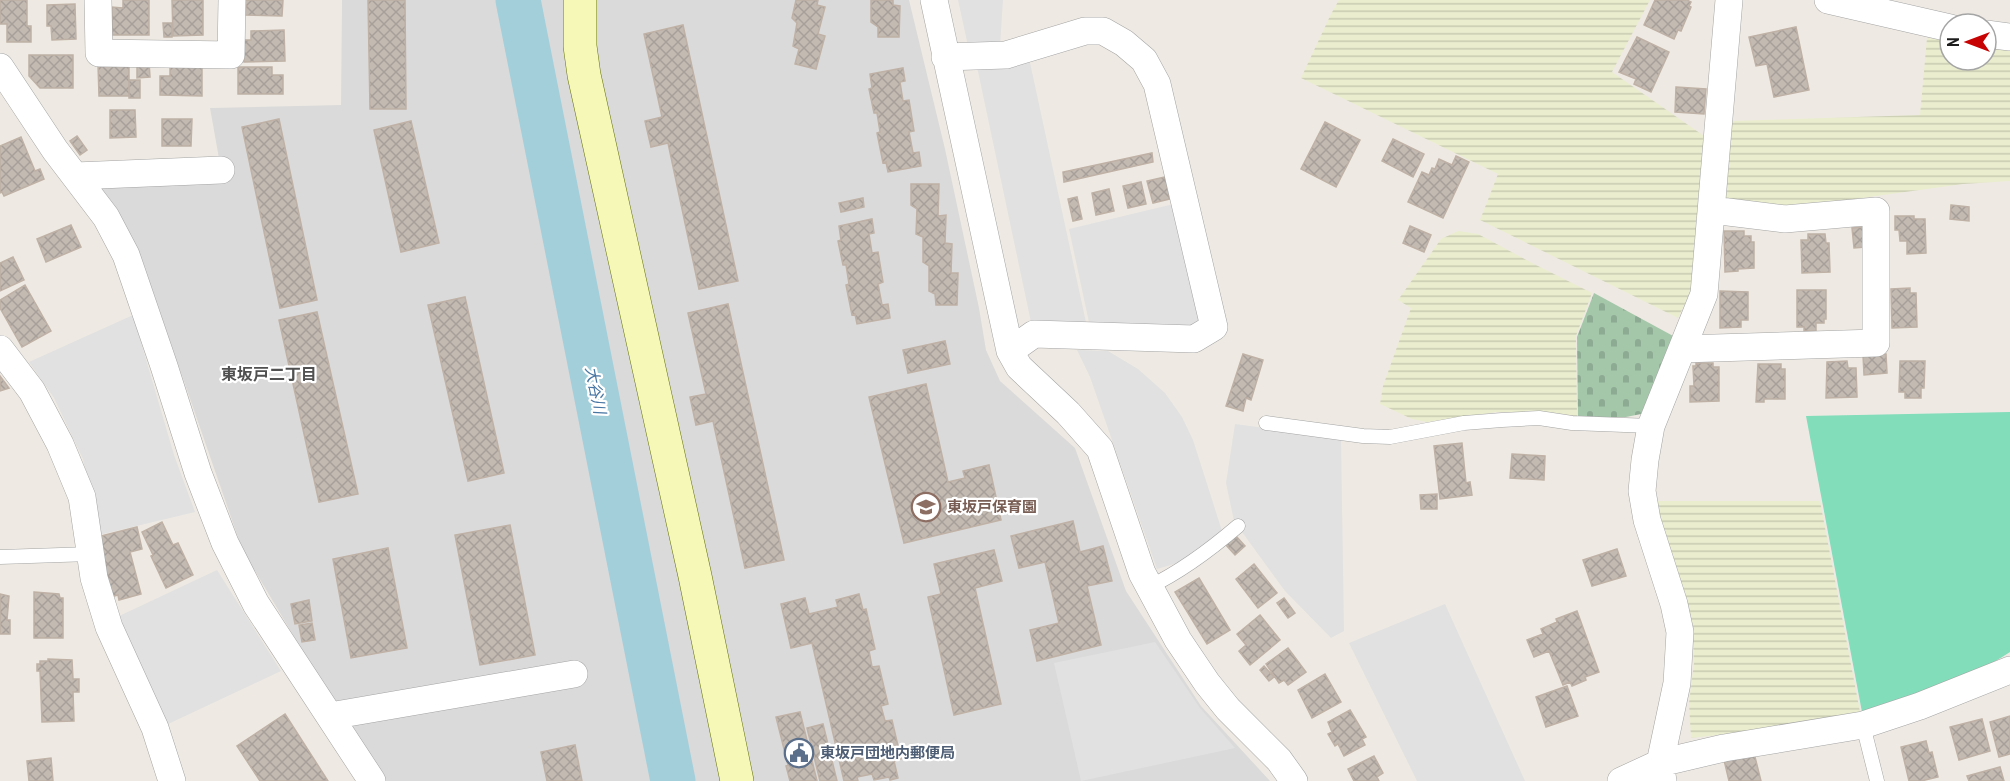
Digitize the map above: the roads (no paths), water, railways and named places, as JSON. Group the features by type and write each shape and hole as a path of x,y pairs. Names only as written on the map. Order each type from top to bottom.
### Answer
{"street":[{"path":"98,0 99,53 231,56 231,0"},
{"path":"580,0 580,46 584,75 695,576 737,781"},
{"path":"934,0 1010,351 1019,367 1068,413 1100,449 1142,573 1178,640 1228,709 1280,760 1294,781"},
{"path":"1662,772 1677,683 1680,632 1674,604 1647,520 1642,491 1651,426 1704,294 1729,0"},
{"path":"1828,0 1938,25"},
{"path":"945,57 1006,55 1085,31 1102,31 1124,43 1144,60 1157,84 1214,327 1194,339 1034,334 1010,351"},
{"path":"0,67 55,150 106,217 126,255 198,473 225,543 256,604 372,781"},
{"path":"75,177 221,170"},
{"path":"1682,349 1876,344 1876,211 1785,219 1712,210"},
{"path":"0,349 32,391 60,444 82,497 94,578 109,627 155,728 172,781"},
{"path":"1622,781 1662,772 1724,748 1863,725 1920,706 2010,670"},
{"path":"330,716 574,674"}],"lane":[{"path":"1266,423 1372,436 1390,436 1464,423 1539,418 1572,423 1651,426"},
{"path":"1149,587 1173,576 1210,550 1238,526"},
{"path":"0,557 91,554"},
{"path":"1863,725 1877,781"}],"waterway":[{"name":"大谷川","path":"518,0 673,781"}],"place":[{"name":"東坂戸保育園","path":"926,507"},
{"name":"東坂戸団地内郵便局","path":"799,753"}],"district":[{"name":"東坂戸二丁目","path":"269,374"}]}
